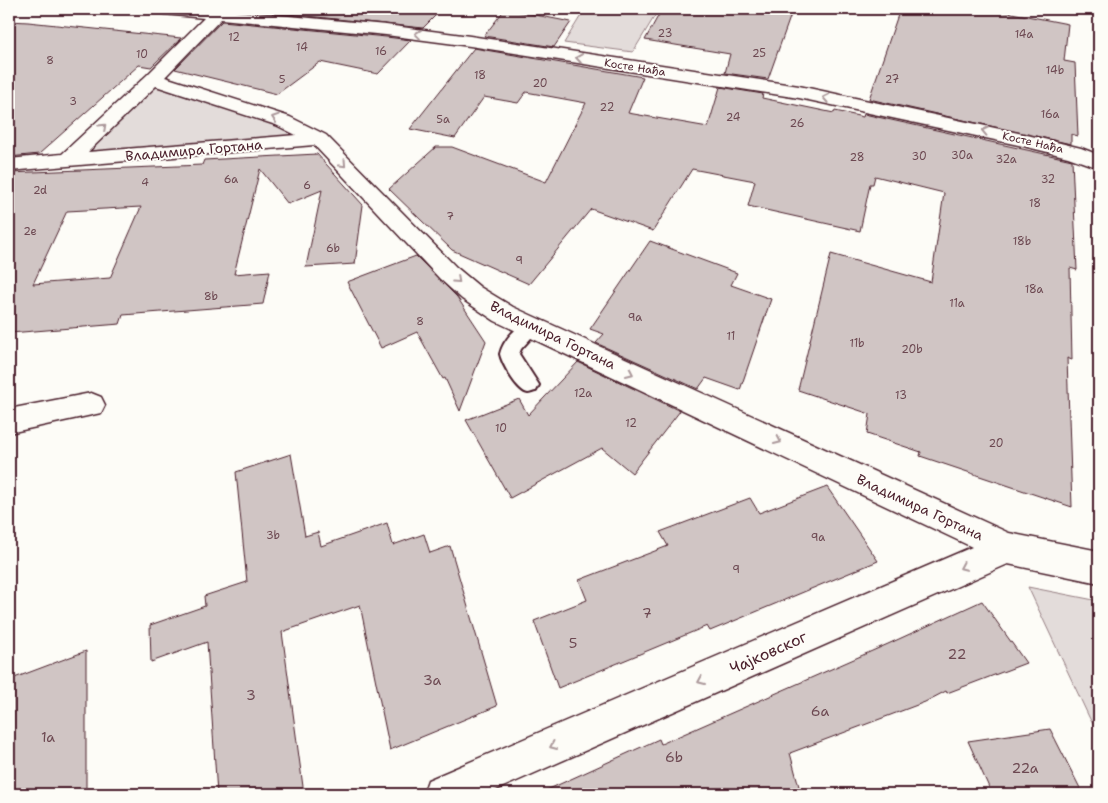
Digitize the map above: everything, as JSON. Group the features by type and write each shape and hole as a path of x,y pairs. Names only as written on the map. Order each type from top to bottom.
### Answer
{"street":[{"name":"Косте Нађа","path":"164,9 470,41 799,92 1057,148 1082,154 1099,162"},
{"path":"68,160 153,79 217,14"},
{"path":"153,79 283,120 319,139"},
{"name":"Владимира Гортана","path":"9,165 319,139 419,244 466,288 504,314 1008,548"},
{"path":"9,421 91,404"},
{"path":"1008,548 1099,566"},
{"name":"Чајковског","path":"442,794 1008,548"}],"lane":[{"path":"529,385 508,359 508,352 513,344 532,327"}],"shaded area":[{"path":"585,9 659,9 633,52 564,43"},
{"path":"153,79 319,139 68,160"},
{"path":"1028,587 1099,601 1099,735 1089,717"}],"building":[{"path":"282,9 442,9 423,28 278,13"},
{"path":"505,9 571,22 554,47 484,36"},
{"path":"662,9 793,9 768,79 725,73 730,54 645,40"},
{"path":"900,9 991,9 1068,24 1064,61 1075,63 1078,136 1071,134 1071,144 869,99"},
{"path":"9,21 181,38 151,67 139,65 39,154 9,157"},
{"path":"222,21 411,40 378,74 320,62 277,94 175,69"},
{"path":"474,48 643,77 628,113 708,127 720,87 763,94 762,98 834,113 835,111 863,117 864,114 1072,160 1077,270 1070,268 1072,360 1067,358 1072,507 920,456 921,452 867,434 870,414 798,390 831,254 931,282 944,193 875,176 873,184 870,184 860,231 748,206 755,181 692,169 653,231 591,209 529,284 452,250 389,189 436,147 452,147 546,182 586,103 526,92 518,103 484,97 455,138 410,129"},
{"path":"317,154 363,205 355,264 306,267 322,190 288,204 260,169 234,274 270,271 263,304 123,315 120,324 10,333 9,336 9,173 202,165 204,160","holes":["141,207 110,278 33,284 67,211"]},
{"path":"650,241 737,273 731,285 771,299 740,390 706,378 698,389 596,343 604,334 590,329"},
{"path":"416,256 457,297 486,341 460,411 445,378 443,379 417,332 381,348 347,282"},
{"path":"578,362 680,411 632,473 602,448 510,498 466,420 519,399 528,415"},
{"path":"291,454 305,536 318,532 321,546 387,523 393,545 424,534 430,553 450,546 497,706 390,750 360,605 282,632 304,794 217,794 207,642 151,662 150,625 205,606 204,596 247,582 236,472"},
{"path":"827,487 878,561 710,631 707,626 558,688 534,621 587,600 579,580 668,546 660,532 750,498 759,513"},
{"path":"982,601 1026,663 947,693 946,691 925,702 790,753 801,794 538,794 659,739 661,744"},
{"path":"86,651 86,794 9,794 9,680"},
{"path":"1050,729 1083,794 992,794 968,741"}]}
